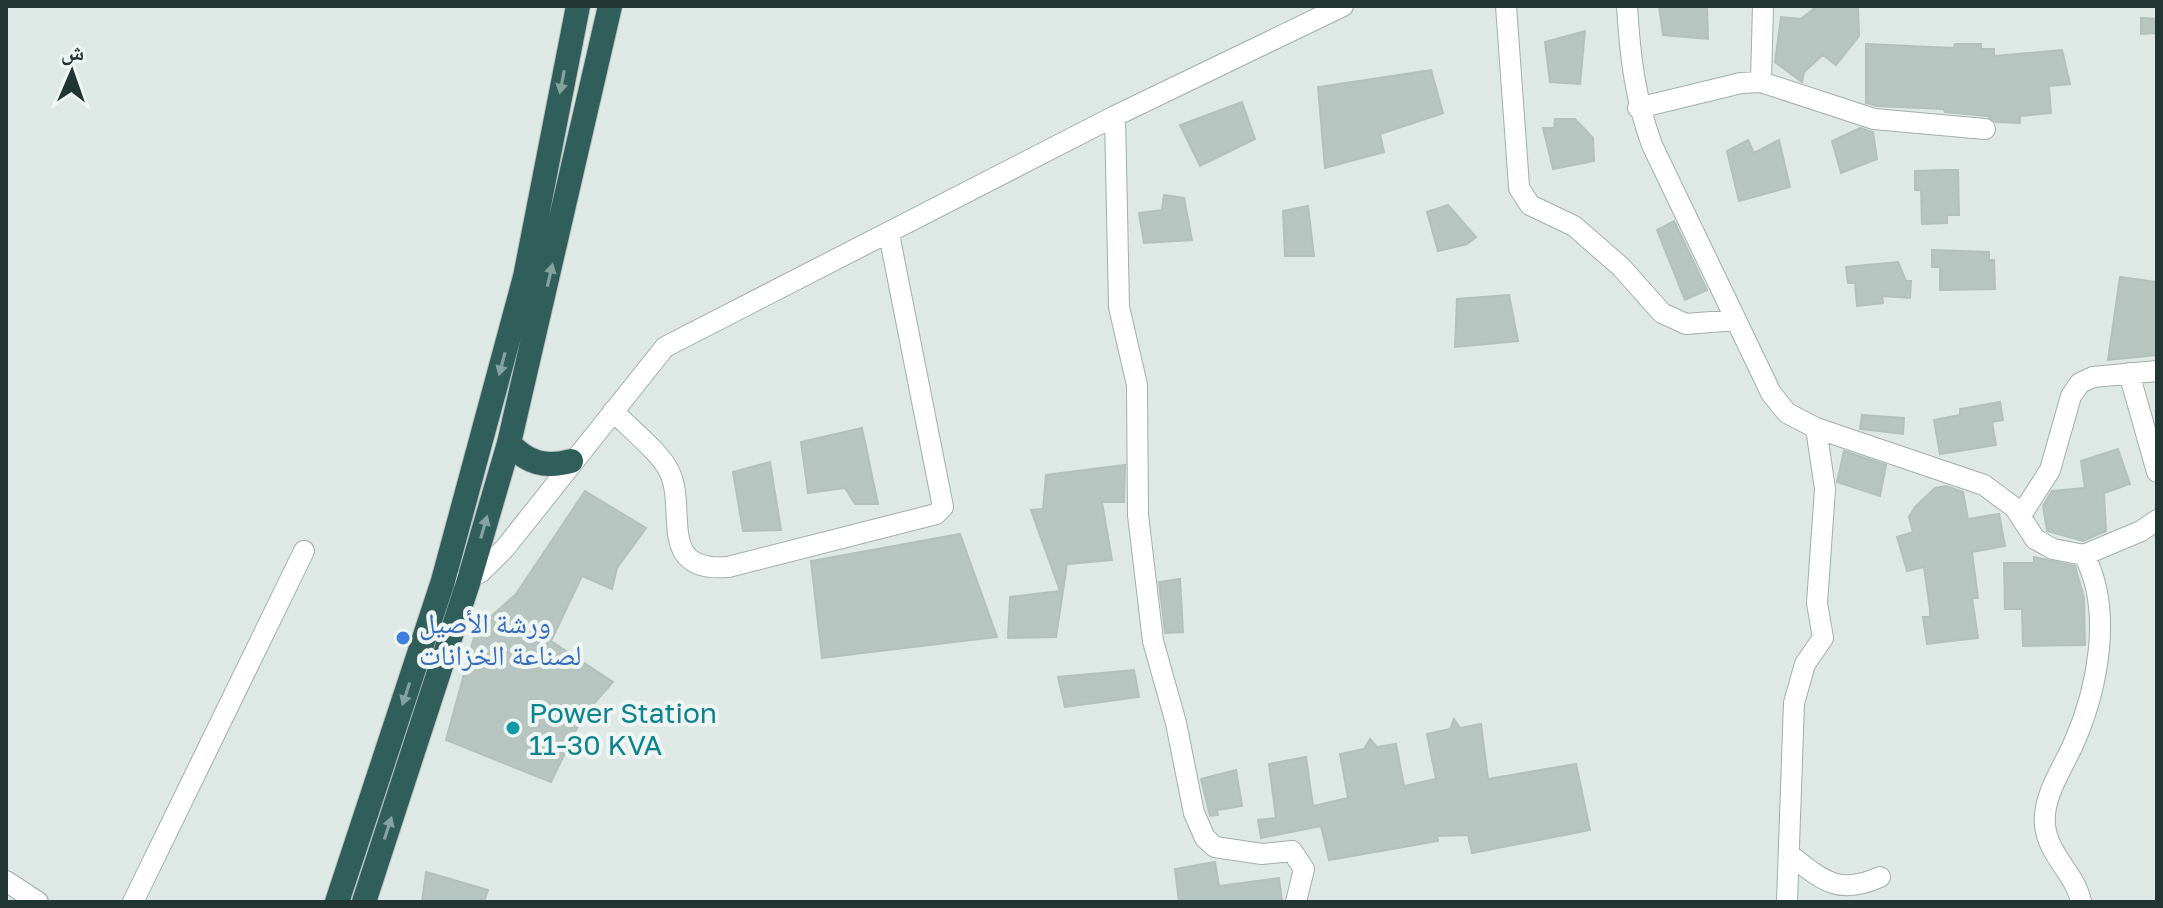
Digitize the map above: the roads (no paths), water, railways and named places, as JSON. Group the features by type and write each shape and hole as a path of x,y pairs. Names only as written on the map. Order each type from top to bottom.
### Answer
{"highway":[{"path":"337,902 443,581 525,277 578,6"},
{"path":"364,902 469,580 509,443 610,6"},
{"path":"509,443 521,456 537,464 554,466 571,461"}],"street":[{"path":"443,581 469,580 505,548 571,461 665,347 1115,116 1343,6"},
{"path":"1506,6 1518,172 1523,197 1530,205 1574,226 1621,267 1662,313 1677,322 1736,320"},
{"path":"1627,6 1631,73 1638,108 1652,145 1771,393 1787,413 1816,428 1963,475 1984,485 2015,508 2035,539 2053,549 2084,555 2141,531 2157,520"},
{"path":"1761,82 1763,6"},
{"path":"1638,108 1741,83 1761,82 1874,119 1985,129"},
{"path":"1115,116 1119,307 1137,385 1138,515 1153,641 1176,723 1194,813 1205,838 1215,847 1262,854 1292,851 1304,869 1296,902"},
{"path":"613,411 669,469 683,551 694,565 710,569 728,567 936,514 943,507 943,494 927,433 889,234"},
{"path":"2015,508 2025,509 2050,470 2071,396 2080,383 2093,377 2157,371"},
{"path":"2129,373 2157,472"},
{"path":"1787,902 1794,703 1805,664 1823,638 1817,603 1825,489 1816,428"},
{"path":"133,902 304,551"},
{"path":"2081,902 2073,883 2053,853 2044,824 2050,793 2075,741 2096,673 2099,611 2084,555"},
{"path":"1789,854 1817,876 1838,886 1863,885 1880,877"},
{"path":"6,881 38,902"}],"place":[{"name":"ورشة الأصيل لصناعة الخزانات","path":"403,638"},
{"name":"Power Station 11-30 KVA","path":"513,728"}]}
